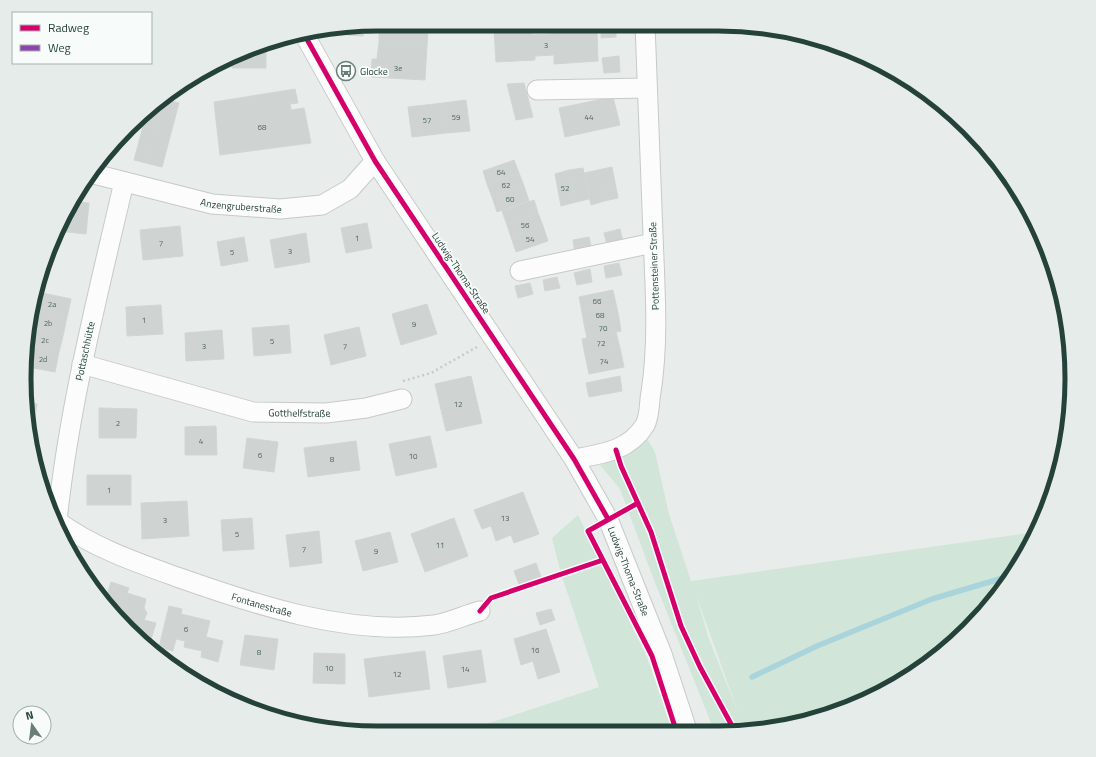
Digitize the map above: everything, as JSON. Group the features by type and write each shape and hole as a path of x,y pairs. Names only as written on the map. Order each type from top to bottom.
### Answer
{"street":[{"name":"Pottensteiner Straße","path":"574,459 616,450 629,443 639,434 646,423 654,370 656,314 645,31"},
{"name":"Ludwig-Thoma-Straße","path":"307,39 375,161 574,459 608,519 662,654 686,726"},
{"path":"537,90 647,88"},
{"name":"Anzengruberstraße","path":"97,175 212,204 280,209 322,205 350,189 375,161"},
{"name":"Pottaschhütte","path":"58,513 63,467 82,364 124,182"},
{"path":"520,271 653,243"},
{"name":"Gotthelfstraße","path":"82,364 253,412 326,413 366,408 402,399"},
{"name":"Fontanestraße","path":"64,527 77,536 137,562 258,605 343,622 389,627 434,625 480,611"}],"path":[{"path":"402,399 403,379 431,373 494,338"}],"green space":[{"path":"646,437 655,452 669,514 691,581 1028,533 1006,572 979,608 947,640 911,667 871,690 829,708 763,723 712,726 652,575 620,489 600,465 640,446","holes":["696,595 738,712 709,639"]},
{"path":"578,515 647,657 671,726 480,726 599,687 561,574 552,538"}],"building":[{"path":"379,31 428,31 427,45 379,42"},
{"path":"494,31 532,31 532,35 597,31 598,61 554,64 554,55 535,56 535,60 496,62"},
{"path":"601,31 616,31 616,37 601,38"},
{"path":"363,32 363,36 347,35 347,33"},
{"path":"379,42 427,45 425,80 371,77 372,59 377,59"},
{"path":"266,49 266,68 232,68 232,64"},
{"path":"619,56 620,72 604,73 602,58"},
{"path":"524,83 533,117 516,120 507,84"},
{"path":"295,89 298,103 290,104 291,110 304,108 311,143 220,155 214,102"},
{"path":"613,97 620,125 565,137 559,108"},
{"path":"466,100 470,131 446,133 443,103"},
{"path":"170,101 179,103 162,167 146,163 160,108"},
{"path":"443,103 446,133 412,137 408,107"},
{"path":"160,108 146,163 134,160 144,122"},
{"path":"514,160 519,173 487,184 483,171"},
{"path":"612,167 618,198 604,201 598,170"},
{"path":"583,168 589,199 576,202 569,170"},
{"path":"569,170 576,202 561,206 555,174"},
{"path":"598,170 604,201 591,205 584,173"},
{"path":"519,173 524,186 492,197 487,184"},
{"path":"524,186 529,201 497,212 492,197"},
{"path":"534,200 538,213 507,225 502,211"},
{"path":"80,202 89,203 86,234 64,232"},
{"path":"538,213 543,226 511,237 507,225"},
{"path":"367,223 372,248 346,253 341,228"},
{"path":"180,226 183,256 143,260 140,230"},
{"path":"543,226 548,241 516,252 511,237"},
{"path":"620,229 623,242 607,245 604,233"},
{"path":"306,233 310,262 275,268 270,240"},
{"path":"244,237 248,261 221,266 217,242"},
{"path":"589,237 592,250 575,253 573,240"},
{"path":"619,263 622,275 606,278 604,266"},
{"path":"590,269 592,282 577,285 574,273"},
{"path":"557,277 560,288 545,291 543,280"},
{"path":"530,283 533,294 518,298 515,286"},
{"path":"613,290 616,304 582,312 579,297"},
{"path":"42,293 71,299 67,317 38,311"},
{"path":"427,304 437,334 401,345 392,314"},
{"path":"616,304 619,318 584,324 582,312"},
{"path":"161,305 163,334 127,336 126,307"},
{"path":"38,311 67,317 63,336 35,329"},
{"path":"619,318 621,331 587,338 584,324"},
{"path":"289,325 291,353 254,356 252,328"},
{"path":"359,327 366,356 331,365 324,335"},
{"path":"35,329 63,336 59,352 33,346"},
{"path":"222,330 224,359 186,361 185,333"},
{"path":"616,332 620,348 585,355 582,339"},
{"path":"33,346 59,352 55,372 31,368"},
{"path":"620,348 624,367 589,374 585,355"},
{"path":"471,376 482,423 446,431 435,384"},
{"path":"620,376 622,391 589,397 586,383"},
{"path":"32,403 37,404 34,423"},
{"path":"99,408 137,409 136,438 99,438"},
{"path":"216,426 217,455 185,455 185,427"},
{"path":"430,436 437,467 396,476 389,444"},
{"path":"247,438 278,442 274,472 243,468"},
{"path":"356,441 360,470 308,477 304,448"},
{"path":"87,475 131,475 131,505 87,505"},
{"path":"523,492 539,534 514,543 511,535 496,541 491,526 482,529 474,510"},
{"path":"187,501 189,536 142,539 141,503"},
{"path":"252,518 254,549 223,551 221,520"},
{"path":"454,518 468,556 425,572 411,534"},
{"path":"319,531 322,563 290,567 286,535"},
{"path":"390,532 398,562 363,571 355,541"},
{"path":"536,563 542,580 520,587 514,571"},
{"path":"111,582 129,588 127,593 146,599 144,608 147,613 144,620 156,623 150,641 117,608 107,595"},
{"path":"169,606 182,609 181,614 210,621 206,637 223,641 218,662 201,657 202,651 184,647 185,641 176,639 173,651 159,647"},
{"path":"551,609 555,620 540,625 536,613"},
{"path":"546,629 560,672 538,679 533,661 521,665 514,639"},
{"path":"245,635 278,639 274,670 240,665"},
{"path":"481,650 486,682 448,688 443,656"},
{"path":"425,651 430,689 369,697 364,659"},
{"path":"314,653 345,654 345,684 313,683"}],"waterway":[{"path":"752,677 817,646 932,599 1001,578"}],"cycle path":[{"path":"307,39 375,161 574,459 608,519"},
{"path":"616,450 621,466 651,532 681,626 700,667 731,725"},
{"path":"638,503 588,531 652,656 675,726"},
{"path":"480,611 491,598 603,560"}],"place":[{"name":"Glocke","path":"346,71"}]}
